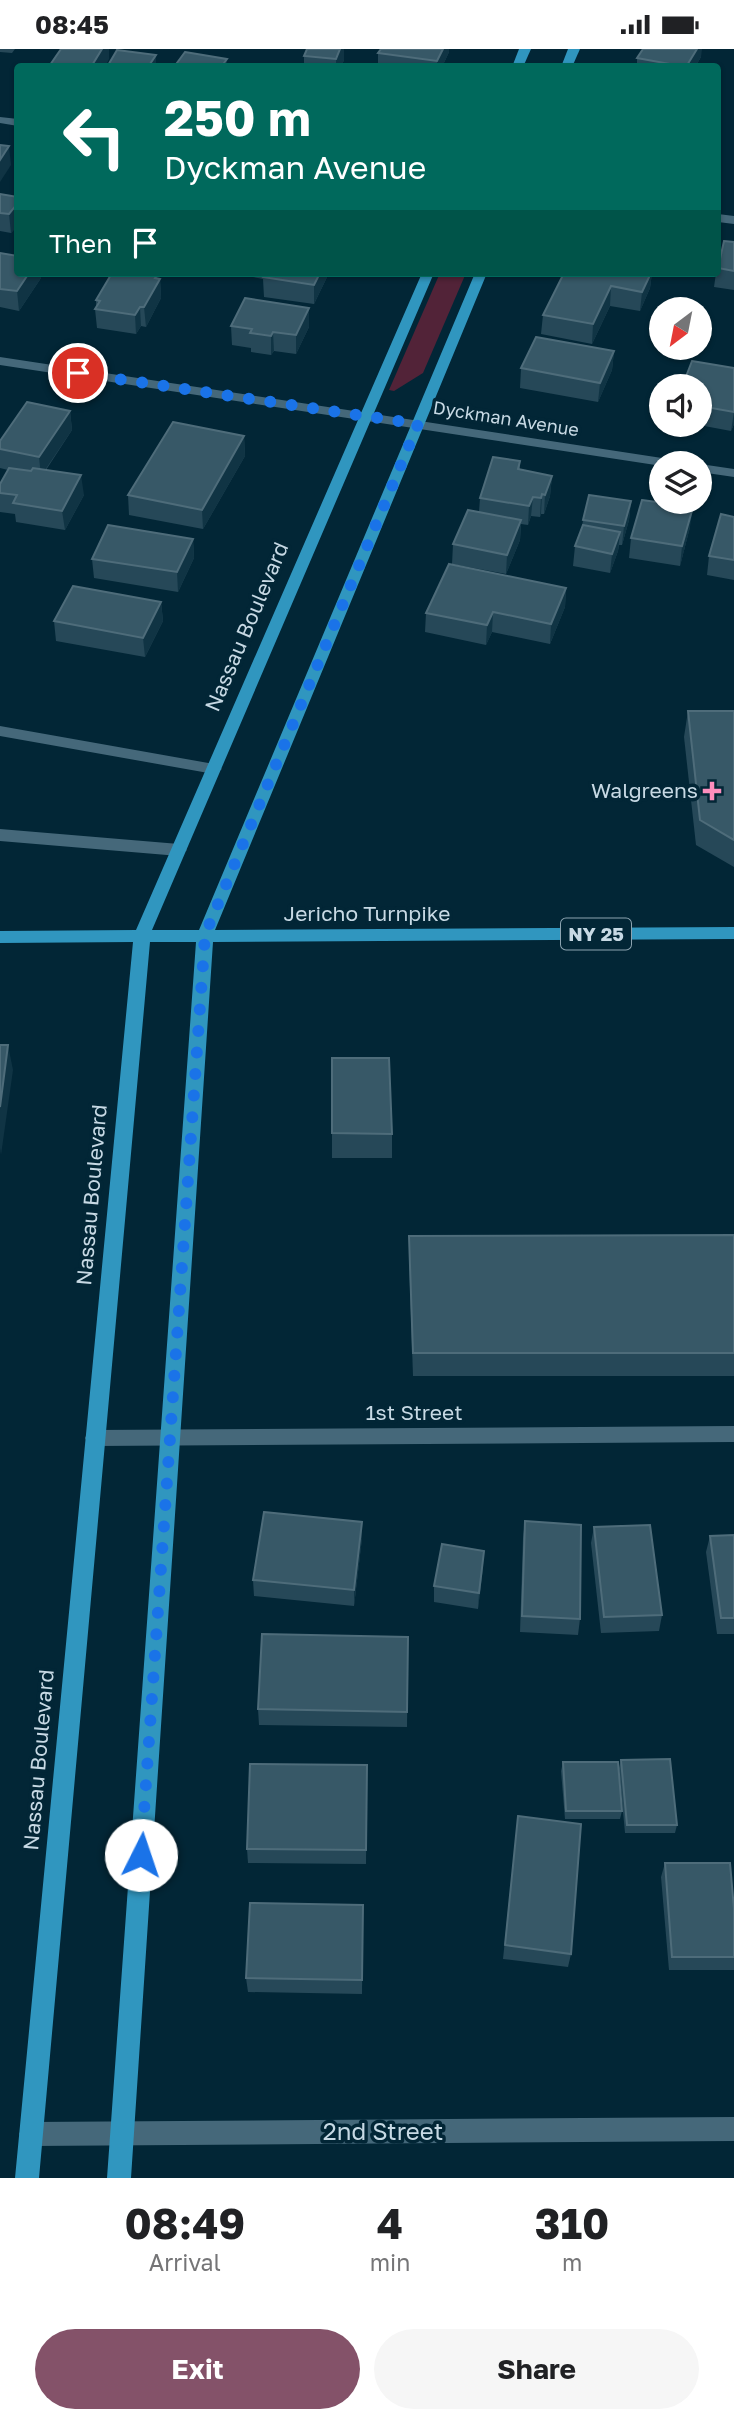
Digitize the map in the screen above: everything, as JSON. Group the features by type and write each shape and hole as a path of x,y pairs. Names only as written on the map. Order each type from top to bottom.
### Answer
{"main road":[{"name":"Nassau Boulevard","path":"27,2178 142,935 426,277"},
{"path":"119,2178 205,935 479,277"},
{"name":"Jericho Turnpike","path":"0,937 734,933"}],"street":[{"name":"Dyckman Avenue","path":"0,361 649,460"},
{"path":"712,470 734,473"},
{"path":"0,731 214,769"},
{"path":"0,835 179,850"},
{"name":"1st Street","path":"95,1438 734,1434"},
{"name":"2nd Street","path":"32,2134 734,2129"}],"shaded area":[{"path":"438,277 464,277 423,373 394,391 389,390"}],"building":[{"path":"61,49 102,49 93,63 51,63"},
{"path":"307,49 340,49 336,59 304,56"},
{"path":"381,49 443,49 437,61 378,53"},
{"path":"643,49 697,49 688,63 664,63 637,58"},
{"path":"117,50 156,55 151,63 109,63"},
{"path":"185,52 227,59 224,63 177,63"},
{"path":"0,145 9,146 0,160"},
{"path":"0,194 14,196 14,208 9,214 0,213"},
{"path":"724,241 734,242 734,271 721,269"},
{"path":"0,253 14,255 14,277 26,277 17,291 0,289"},
{"path":"110,277 160,279 144,307 140,307 135,315 95,309 100,301 96,300"},
{"path":"263,277 318,277 314,285"},
{"path":"562,277 649,277 642,292 611,286 593,324 543,315"},
{"path":"245,298 309,308 296,335 250,333 252,329 231,326"},
{"path":"536,337 614,351 600,383 521,368"},
{"path":"692,361 734,368 734,412 712,408 712,374 687,374"},
{"path":"27,402 70,411 39,457 0,449 0,441"},
{"path":"173,422 244,436 202,510 128,495"},
{"path":"493,457 520,461 518,469 552,476 545,495 542,494 541,498 533,497 529,506 480,498"},
{"path":"9,468 31,471 33,468 81,475 62,511 13,503 17,495 0,493 0,484"},
{"path":"589,495 631,501 624,526 583,520"},
{"path":"642,500 649,501 649,514 691,514 682,546 631,538"},
{"path":"468,510 521,520 507,555 453,544"},
{"path":"721,514 734,517 734,560 709,556"},
{"path":"108,525 193,539 177,572 92,559"},
{"path":"583,525 620,532 612,554 575,546"},
{"path":"449,564 566,588 551,624 493,612 487,625 426,613"},
{"path":"73,586 161,602 143,638 54,621"},
{"name":"Walgreens","path":"688,711 734,711 734,840 700,820"},
{"path":"0,1045 8,1045 0,1107"},
{"path":"332,1058 389,1058 392,1134 332,1133"},
{"path":"734,1235 734,1353 413,1353 409,1236"},
{"path":"264,1512 362,1522 354,1590 253,1580"},
{"path":"525,1521 581,1525 580,1619 522,1616"},
{"path":"650,1525 662,1615 604,1617 594,1527"},
{"path":"734,1535 734,1618 721,1618 710,1536"},
{"path":"442,1544 484,1551 479,1593 434,1586"},
{"path":"262,1634 408,1637 407,1712 258,1709"},
{"path":"670,1759 677,1825 627,1825 621,1760"},
{"path":"563,1762 618,1762 622,1811 566,1811"},
{"path":"250,1764 367,1765 366,1850 247,1849"},
{"path":"518,1816 581,1824 571,1954 505,1945"},
{"path":"665,1863 730,1863 734,1957 672,1957"},
{"path":"250,1903 363,1905 362,1980 246,1978"}],"place":[{"name":"Walgreens","path":"712,791"}],"route":[{"path":"78,373 418,424 205,935 141,1855"}]}
